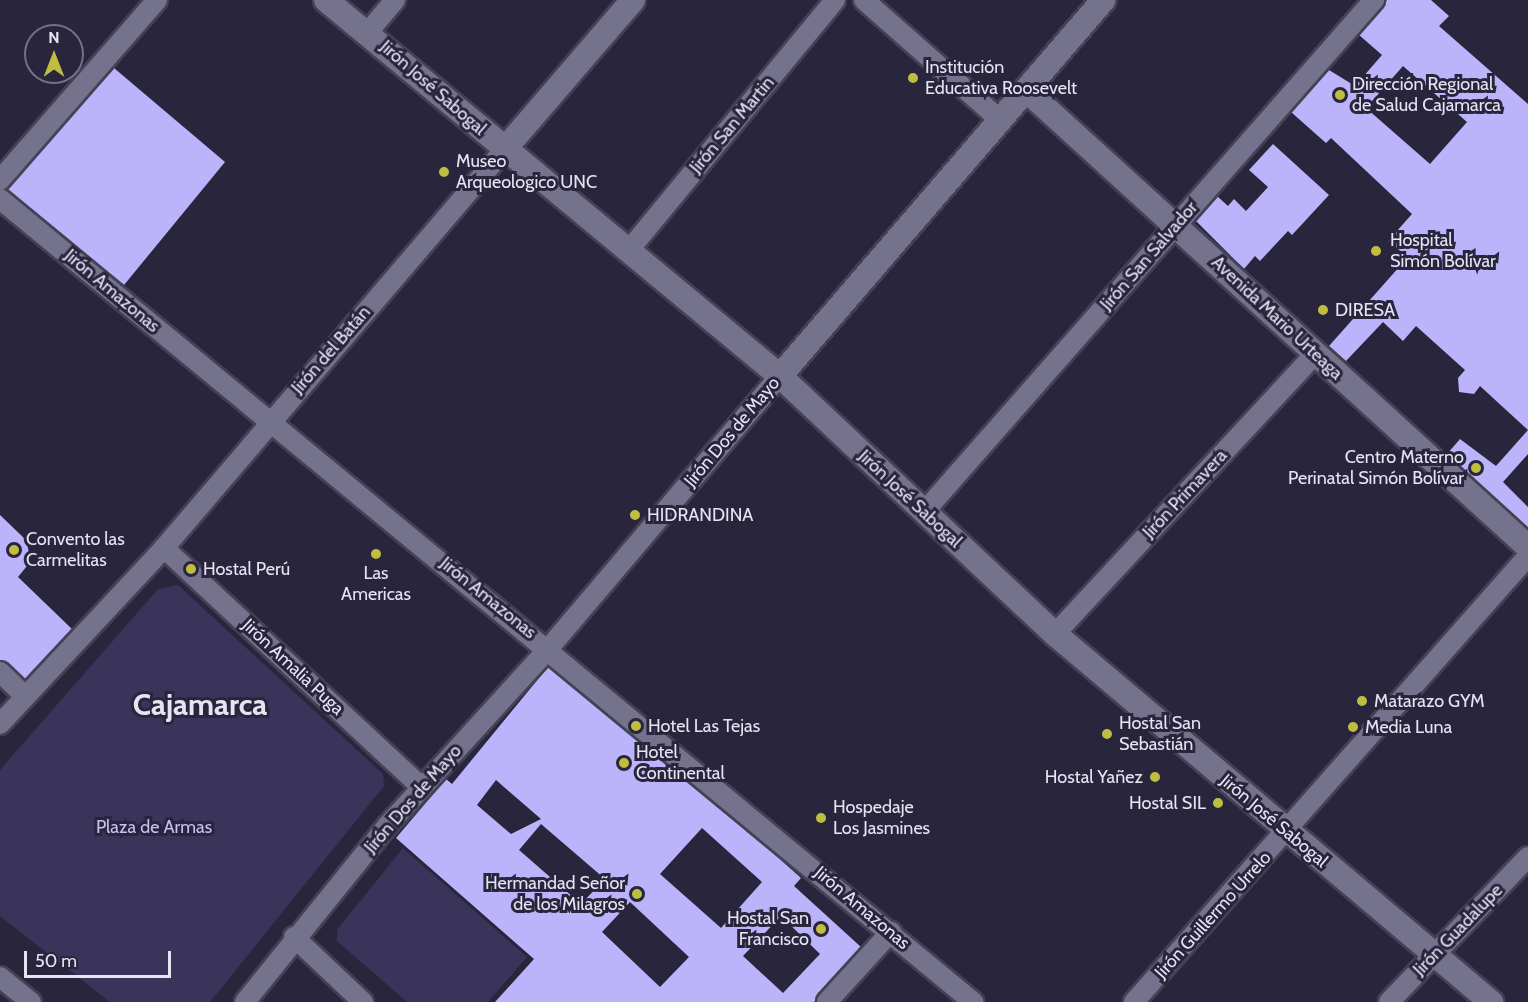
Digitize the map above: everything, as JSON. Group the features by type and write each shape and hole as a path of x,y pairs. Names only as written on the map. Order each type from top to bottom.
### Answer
{"street":[{"path":"0,180 157,0"},
{"name":"Jirón José Sabogal","path":"326,0 368,32 504,150 629,250 780,376 1055,634 1491,1002"},
{"path":"368,32 395,0"},
{"name":"Jirón del Batán","path":"0,724 164,549 269,422 633,0"},
{"name":"Jirón San Martin","path":"629,250 835,0"},
{"path":"864,0 1000,120"},
{"name":"Jirón Dos de Mayo","path":"245,1002 294,937 421,787 549,648 1103,0"},
{"name":"Jirón San Salvador","path":"924,512 1374,0"},
{"name":"Avenida Mario Urteaga","path":"1026,90 1528,547"},
{"name":"Jirón Amazonas","path":"0,199 269,422 549,648 973,1002"},
{"name":"Jirón Primavera","path":"1055,634 1315,354"},
{"name":"Jirón Amalia Puga","path":"164,549 421,787"},
{"name":"Jirón Guillermo Urrelo","path":"1134,1002 1287,832 1528,556"},
{"path":"0,672 25,696"},
{"name":"Jirón Guadalupe","path":"1389,1002 1528,857"},
{"path":"827,1002 891,932"},
{"path":"294,937 363,1002"},
{"path":"0,977 31,1002"}],"green space":[{"name":"Plaza de Armas","path":"178,585 383,774 384,786 210,1002 110,1002 0,916 0,770 158,589"},
{"path":"403,848 527,957 488,1002 407,1002 337,941 337,930"}],"building":[{"path":"1387,0 1431,0 1449,16 1439,26 1528,104 1528,430 1480,386 1474,394 1459,392 1458,378 1465,370 1416,326 1403,341 1383,322 1346,361 1329,346 1408,257 1388,241 1412,214 1331,138 1326,143 1291,112 1329,70 1355,86 1382,55 1359,35","holes":["1403,66 1467,122 1430,164 1366,108"]},
{"path":"114,68 225,162 124,285 7,189"},
{"path":"1273,144 1329,195 1292,235 1288,231 1260,261 1255,256 1244,269 1196,221 1217,196 1228,206 1234,199 1246,211 1268,187 1249,170"},
{"path":"1528,430 1528,454 1503,482 1528,507 1528,528 1447,454 1460,439 1496,466"},
{"path":"0,515 26,540 31,561 18,577 72,629 25,679 0,660"},
{"path":"548,667 801,878 794,886 861,947 814,1002 495,1002 534,959 396,838 446,779 452,784","holes":["496,780 541,819 511,834 477,805","541,824 605,879 581,904 519,850","702,828 762,882 721,928 660,874","630,902 689,957 660,987 602,932","781,916 820,954 783,993 743,956"]}],"place":[{"name":"Institución Educativa Roosevelt","path":"913,78"},
{"name":"Dirección Regional de Salud Cajamarca","path":"1340,95"},
{"name":"Museo Arqueologico UNC","path":"444,172"},
{"name":"Hospital Simón Bolívar","path":"1376,251"},
{"name":"DIRESA","path":"1323,310"},
{"name":"Centro Materno Perinatal Simón Bolívar","path":"1476,468"},
{"name":"HIDRANDINA","path":"635,515"},
{"name":"Convento las Carmelitas","path":"14,550"},
{"name":"Las Americas","path":"376,554"},
{"name":"Hostal Perú","path":"191,569"},
{"name":"Matarazo GYM","path":"1362,701"},
{"name":"Hotel Las Tejas","path":"636,726"},
{"name":"Media Luna","path":"1353,727"},
{"name":"Hostal San Sebastián","path":"1107,734"},
{"name":"Hotel Continental","path":"624,763"},
{"name":"Hostal Yañez","path":"1155,777"},
{"name":"Hostal SIL","path":"1218,803"},
{"name":"Hospedaje Los Jasmines","path":"821,818"},
{"name":"Hermandad Señor de los Milagros","path":"637,894"},
{"name":"Hostal San Francisco","path":"821,929"}],"district":[{"name":"Cajamarca","path":"200,705"}]}
